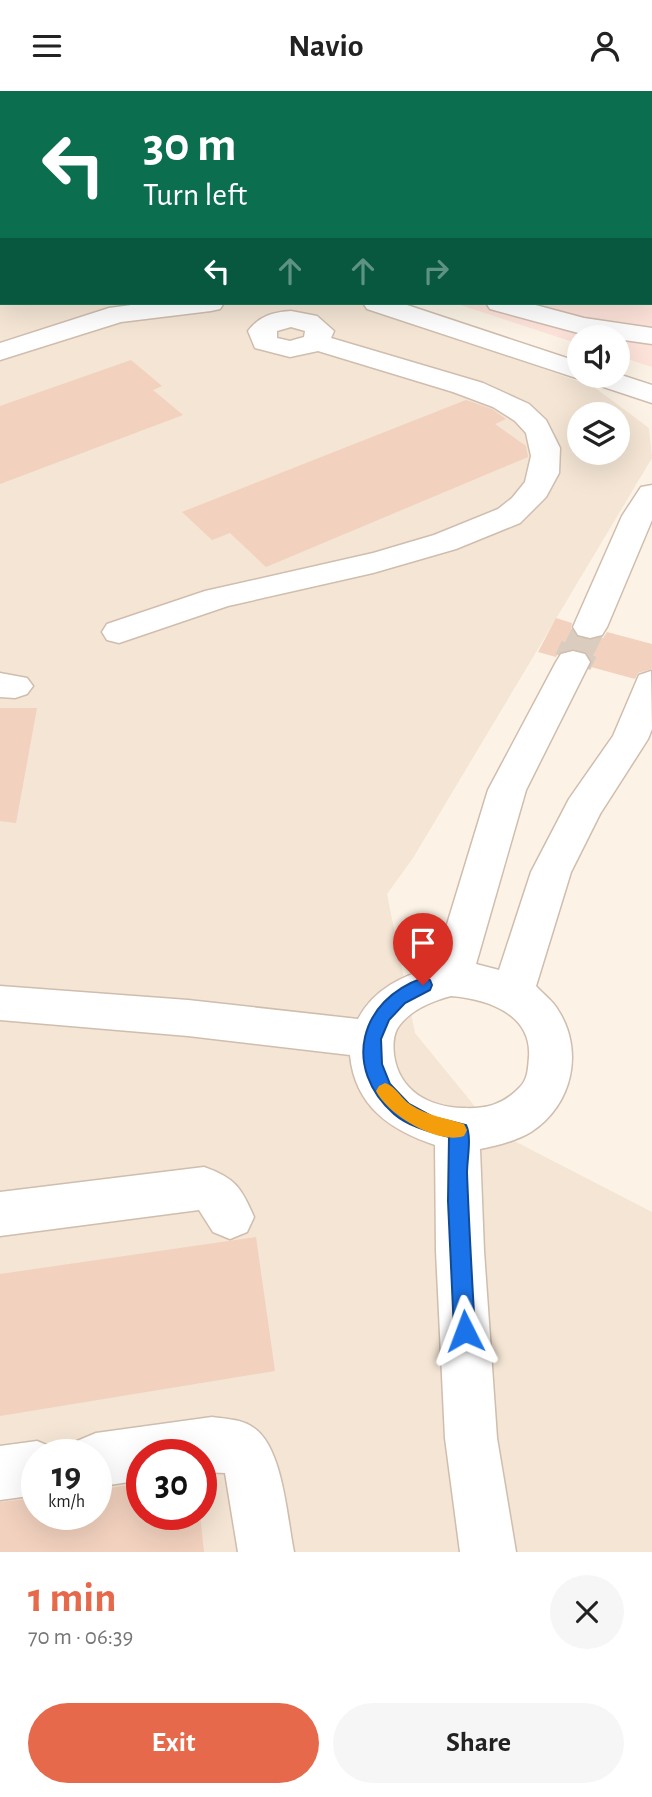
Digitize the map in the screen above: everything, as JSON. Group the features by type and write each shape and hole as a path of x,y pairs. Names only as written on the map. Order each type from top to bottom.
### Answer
{"street":[{"path":"0,352 118,314 194,305"},
{"path":"263,305 540,359 567,367"},
{"path":"506,305 578,325"},
{"path":"119,632 170,611 412,554 483,529 511,515 531,496 543,477 547,459 545,441 537,426 513,406 470,388 332,317"},
{"path":"630,333 652,336"},
{"path":"540,359 567,338"},
{"path":"630,387 652,394"},
{"path":"590,627 638,516 652,493"},
{"path":"451,979 507,790 573,662"},
{"path":"512,994 551,872 583,809 630,739 651,683"},
{"path":"451,979 483,982 512,994 536,1013 550,1038 554,1065 545,1092 524,1114 495,1127 460,1131 429,1124 402,1110 383,1089 372,1064 372,1039 382,1016 399,997 423,985 451,979"},
{"path":"0,1003 188,1018 372,1039"},
{"path":"460,1131 457,1151 460,1251 471,1438 488,1552"},
{"path":"0,1214 204,1188 225,1203 230,1217"},
{"path":"112,1458 212,1444 235,1446 249,1460 266,1552"},
{"path":"0,1473 21,1470"}],"shaded area":[{"path":"0,305 366,305 567,377 567,388 595,388 614,402 567,402 567,465 630,465 630,414 649,428 652,458 413,858 387,894 415,1033 495,1131 652,1212 652,1552 0,1552"},
{"path":"460,305 652,305 652,367 630,360 630,325 567,325 567,340"}],"building":[{"path":"131,360 162,386 153,390 183,415 0,484 0,406"},
{"path":"466,400 492,409 506,419 495,424 526,446 528,457 266,567 230,533 212,540 182,512"},
{"path":"556,618 572,623 571,628 577,638 591,641 603,638 607,632 652,644 652,669 638,673 635,679 591,667 592,661 586,651 572,648 560,651 556,657 538,652"},
{"path":"0,708 37,708 16,823 0,821"},
{"path":"256,1237 275,1371 0,1416 0,1274"},
{"path":"126,1485 126,1530 202,1530 204,1552 0,1552 0,1502 21,1500 21,1530 112,1530 112,1488"}],"tunnel":[{"path":"579,649 590,627"},
{"path":"573,662 579,649"}],"slow traffic":[{"path":"385,1091 402,1110 429,1124 457,1130"}],"route":[{"path":"423,985 399,997 382,1016 372,1039 372,1064 383,1089 402,1110 429,1124 460,1131 457,1151 458,1201 465,1331"}]}
